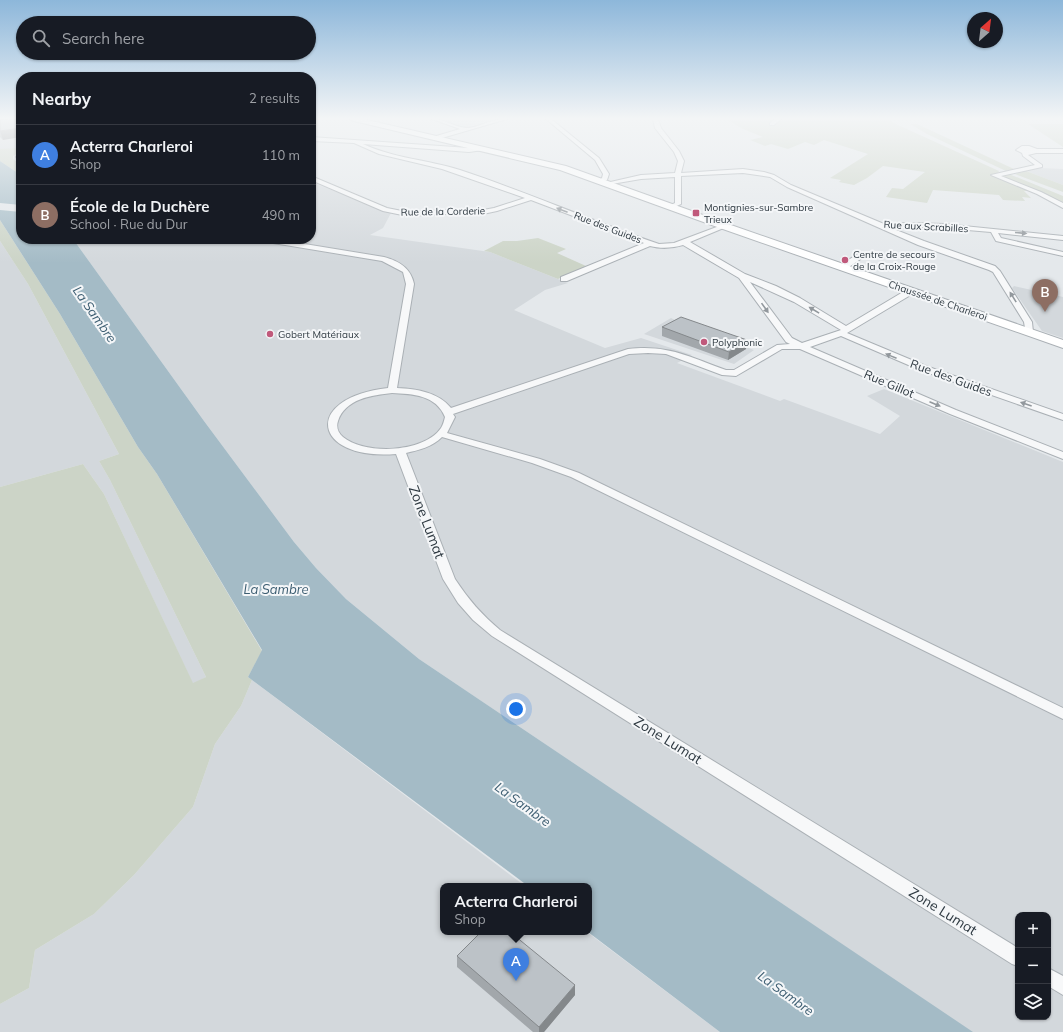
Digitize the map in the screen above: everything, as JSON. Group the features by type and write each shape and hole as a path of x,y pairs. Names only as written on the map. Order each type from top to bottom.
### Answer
{"main road":[{"name":"Chaussée de Charleroi","path":"559,167 1063,344"}],"street":[{"name":"Rue des Guides","path":"447,167 492,182 658,246 684,242 742,276 773,288 797,300 844,332 884,353 916,366 1063,417"},
{"path":"602,167 606,174 605,182"},
{"path":"670,207 678,204 678,174 680,167"},
{"path":"1034,167 994,175 1052,199 1063,206"},
{"name":"Rue aux Scrabilles","path":"605,182 678,174 743,171 768,174 789,186 884,226 900,224 934,225 1037,234 1063,238"},
{"name":"Rue de la Corderie","path":"316,180 386,210 407,214 464,211 483,212 495,210 532,198"},
{"path":"684,242 724,226"},
{"path":"884,226 921,243 992,268 996,271 1028,322 1029,332"},
{"path":"994,230 998,240 1063,254"},
{"path":"564,279 651,243"},
{"path":"293,244 370,256 397,264 406,271 410,284 392,390"},
{"path":"843,267 861,256"},
{"name":"Rue Gillot","path":"742,276 789,340 953,412 1063,456"},
{"path":"449,412 628,352 659,350 725,373 736,373 780,347 801,346 814,343 844,332 911,291"},
{"path":"392,390 407,390 428,396 441,402 449,412 449,422 441,434 426,444 400,451 379,452 355,448 342,441 335,434 332,426 334,416 339,409 352,400 366,395 392,390"},
{"path":"441,434 536,461 575,475 1063,714"},
{"name":"Zone Lumat","path":"400,451 449,579 477,617 496,633 1015,956"},
{"path":"1051,978 1063,986"}],"shaded area":[{"path":"9,167 16,167 16,172"},
{"path":"847,167 881,167 867,178 854,185 839,182 841,180 830,178"},
{"path":"891,167 991,167 999,171 997,175 1009,174 1063,196 1063,204 1032,191 1024,191 1031,198 1022,197 1025,201 1003,200 999,195 933,190 927,203 886,197 892,188 903,189 925,172"},
{"path":"998,167 1010,167 1014,169 1006,171"},
{"path":"1040,168 1063,169 1063,185 1026,171"},
{"path":"1026,171 1063,185 1063,192 1015,174"},
{"path":"316,184 391,213 383,228 370,235 490,252 568,283 545,290 514,310 605,348 641,338 692,355 677,363 780,401 784,399 880,434 900,416 867,396 884,389 1063,462 1063,1032 972,1032 419,659 346,599 316,568 294,542 204,421 77,244 316,244"},
{"path":"0,220 60,314 138,447 157,474 262,651 248,677 252,680 241,706 215,744 193,807 134,875 94,914 35,950 29,988 0,1004 0,487 83,464 104,494 193,683 206,677 110,480 99,461 119,454 28,284 0,241"},
{"path":"538,238 566,249 557,253 586,266 558,279 484,251 503,241"},
{"path":"0,241 28,284 119,454 99,461 110,480 206,677 193,684 104,494 83,464 0,487"},
{"path":"1014,286 1063,297 1063,338 1042,331 1012,288"},
{"path":"671,318 754,350 734,364 644,334"},
{"path":"252,680 521,883 440,883 440,935 591,935 720,1032 0,1032 0,1004 29,988 35,950 94,914 134,875 193,807 215,744 241,706"}],"water":[{"name":"La Sambre","path":"0,167 9,167 16,172 16,244 77,244 204,421 294,542 316,568 346,599 419,659 973,1032 720,1032 592,935 592,883 524,883 248,677 262,650 157,474 138,447 60,314 0,220"}],"pier":[{"path":"0,203 16,205 16,212 0,210"}],"building":[{"path":"681,317 747,340 729,352 662,327"},
{"path":"478,935 514,935 575,985 539,1027 457,956"}],"place":[{"name":"Montignies-sur-Sambre Trieux","path":"696,213"},
{"name":"Centre de secours de la Croix-Rouge","path":"845,260"},
{"name":"École de la Duchère","path":"1045,312"},
{"name":"Gobert Matériaux","path":"270,334"},
{"name":"Polyphonic","path":"704,342"},
{"name":"Acterra Charleroi","path":"516,981"}]}
